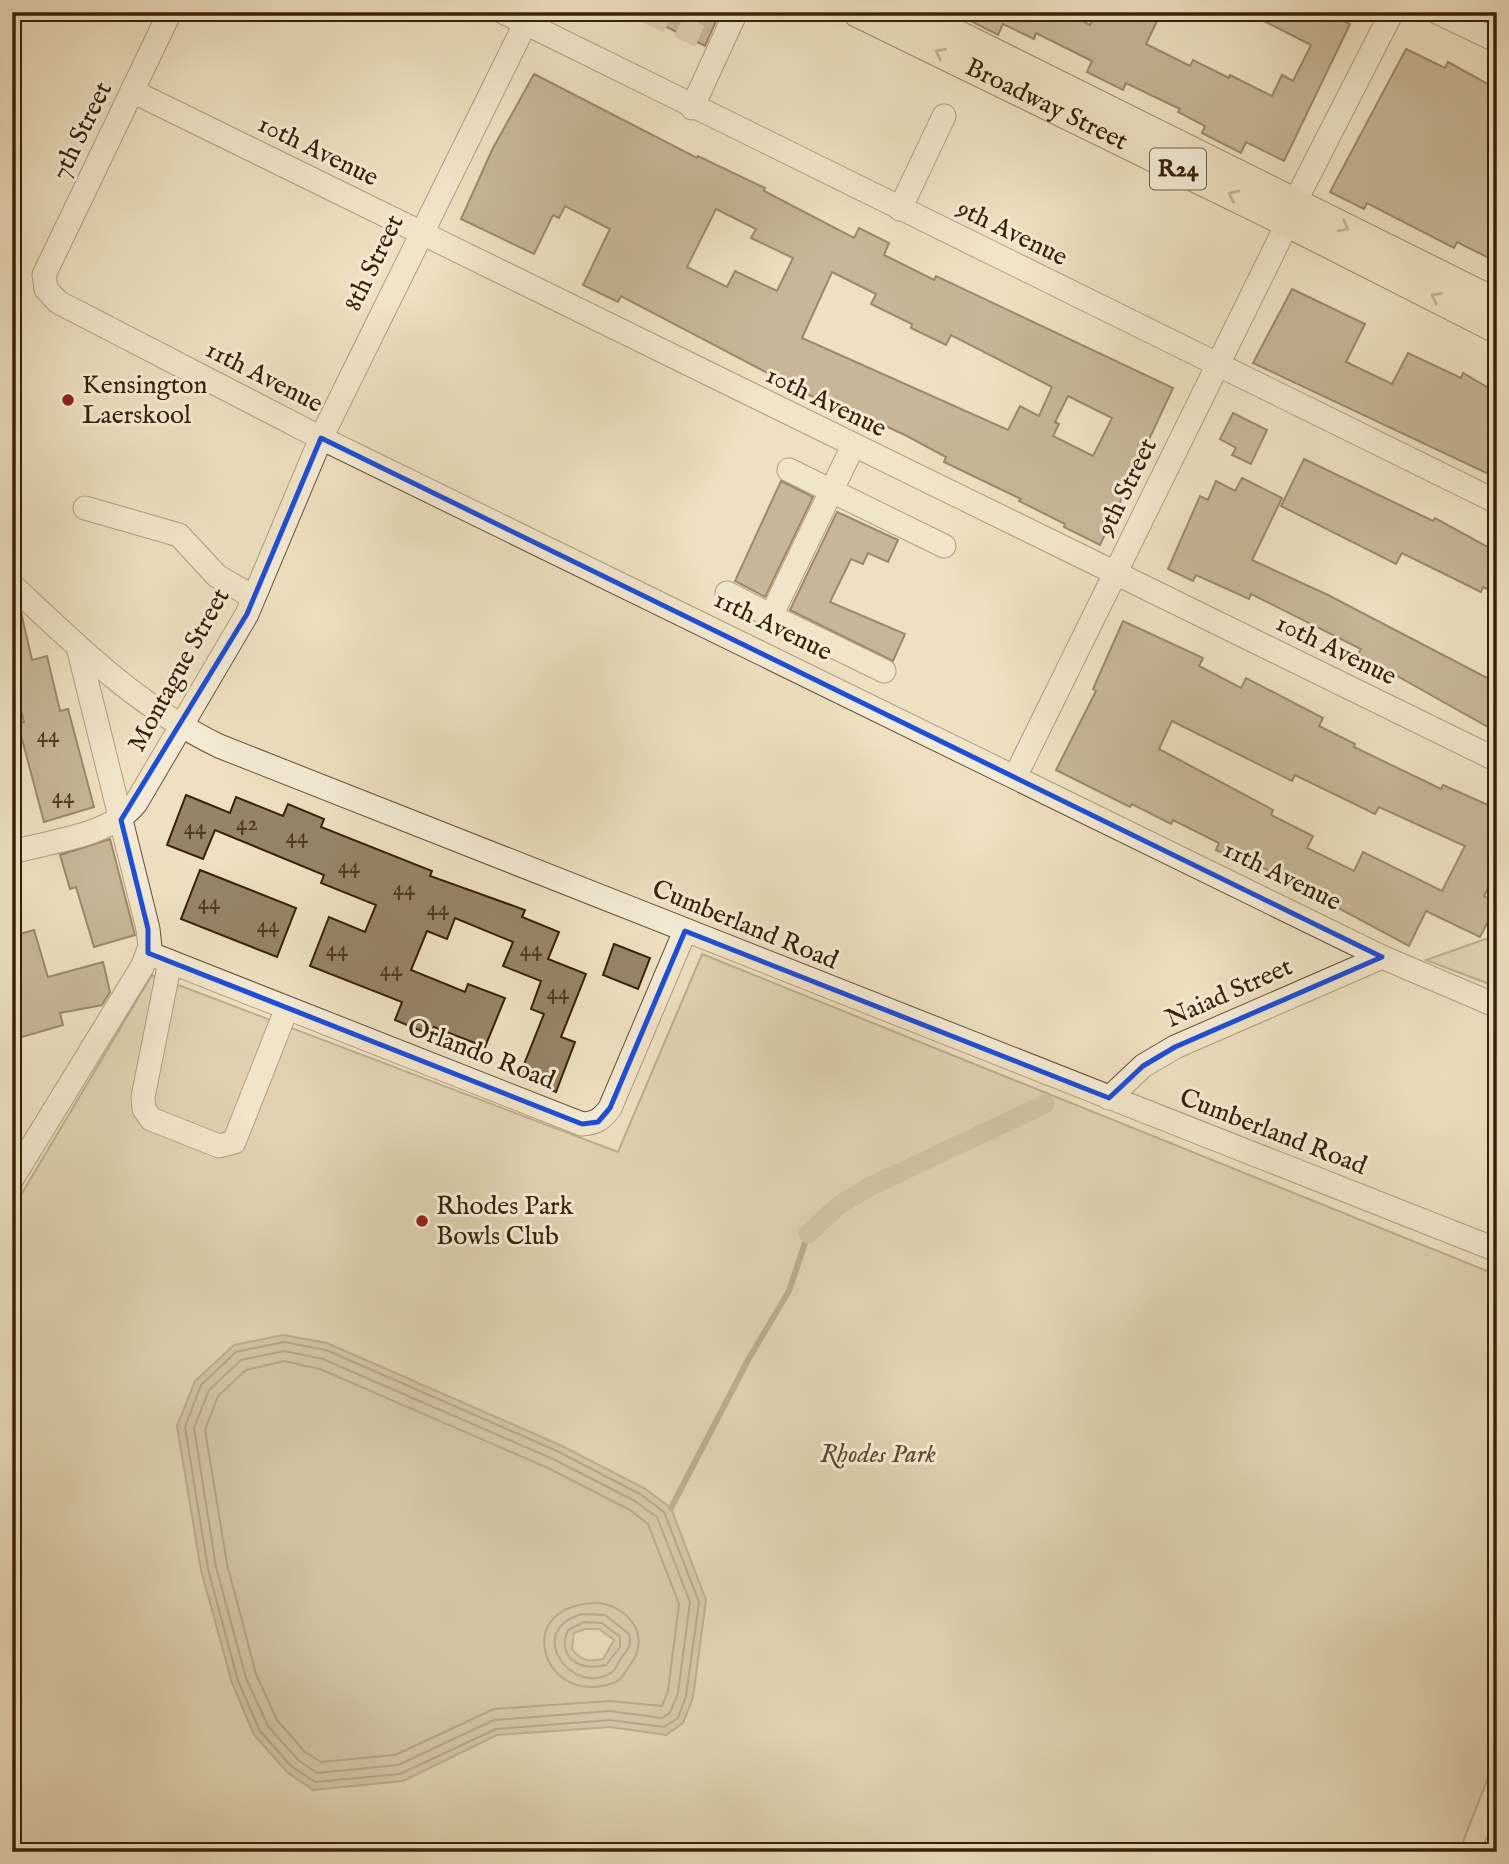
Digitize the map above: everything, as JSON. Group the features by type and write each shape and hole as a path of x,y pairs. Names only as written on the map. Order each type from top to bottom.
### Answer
{"main road":[{"name":"Broadway Street","path":"858,12 1497,304"},
{"name":"Broadway Street","path":"910,12 1292,212 1497,328"}],"street":[{"name":"7th Street","path":"44,275 170,12"},
{"name":"9th Avenue","path":"503,12 528,18 692,108 1497,502"},
{"path":"692,108 717,45 736,12"},
{"name":"9th Street","path":"1016,775 1392,12"},
{"path":"1437,12 1497,41"},
{"name":"8th Street","path":"277,542 321,438 420,232 528,18"},
{"name":"10th Avenue","path":"132,91 1497,760"},
{"path":"900,209 944,116"},
{"name":"11th Avenue","path":"44,275 46,289 58,302 321,438 1016,775 1382,957 1497,1006"},
{"path":"771,615 853,446"},
{"path":"789,470 944,546"},
{"path":"85,508 179,535 217,576 253,597"},
{"name":"Montague Street","path":"121,820 136,803 233,642 277,542"},
{"name":"Cumberland Road","path":"12,585 141,701 182,727 232,751 1497,1250"},
{"path":"727,593 884,671"},
{"name":"Montague Street","path":"78,647 148,929 148,953"},
{"path":"12,852 121,820"},
{"name":"Orlando Road","path":"148,953 582,1124 598,1122 610,1108 685,931"},
{"path":"13,1176 148,953"},
{"name":"Naiad Street","path":"1109,1098 1143,1066 1175,1047 1382,957"},
{"path":"170,962 144,1109 151,1119 219,1146 234,1142 287,1008"},
{"path":"1494,1852 1497,1844"}],"highlighted area":[{"path":"321,438 1382,957 1175,1047 1143,1066 1109,1098 685,931 610,1108 598,1122 582,1124 148,953 148,929 121,820 247,614"}],"green space":[{"path":"1497,935 1497,987 1426,960"},
{"name":"Rhodes Park","path":"702,954 1497,1275 1497,1755 1459,1852 12,1852 12,1210 152,975 618,1152"}],"water":[{"path":"283,1335 327,1343 560,1445 644,1488 671,1508 706,1600 693,1698 683,1723 666,1735 610,1727 497,1735 403,1781 313,1790 287,1772 254,1735 232,1683 201,1570 177,1426 195,1381 234,1345","holes":["585,1629 599,1629 614,1640 603,1659 582,1658 572,1649 574,1633"]}],"building":[{"path":"636,12 720,12 705,46"},
{"path":"953,12 1065,12 1090,25 1096,12 1151,12 1159,17 1146,44 1190,66 1193,60 1272,96 1282,75 1293,81 1311,45 1246,12 1326,12 1350,24 1284,161 1246,142 1241,153 1202,133 1205,126 1178,112 1180,109 1126,83 1123,90 1087,72 1092,61 1036,33 1034,39 1003,24 998,35"},
{"path":"1406,49 1445,68 1448,62 1497,89 1497,262 1457,242 1454,248 1367,203 1364,209 1330,192"},
{"path":"534,74 697,158 698,156 765,188 764,191 854,238 859,228 889,243 884,255 934,280 936,276 1173,388 1100,545 1019,501 1021,499 944,462 946,457 907,436 817,394 815,398 621,296 618,302 583,285 610,229 565,206 559,218 553,215 534,254 461,219 492,150","holes":["716,209 756,229 751,238 793,258 777,291 735,271 727,287 687,267","832,272 876,294 871,304 912,324 911,328 946,345 951,335 1052,387 1039,416 1020,406 1008,430 802,338","1068,396 1112,418 1093,456 1053,436 1059,424 1055,422"]},
{"path":"1292,289 1365,324 1346,362 1392,384 1408,353 1461,378 1463,373 1497,393 1497,478 1253,363"},
{"path":"1233,413 1267,430 1251,464 1232,455 1236,448 1220,439"},
{"path":"1304,459 1433,521 1435,518 1497,552 1497,594 1483,587 1481,592 1402,553 1396,564 1281,506"},
{"path":"1242,478 1282,498 1252,560 1328,595 1497,683 1497,732 1358,654 1361,649 1251,594 1249,599 1196,575 1193,581 1168,569 1200,496 1208,500 1216,481 1235,491"},
{"path":"781,481 813,497 765,597 735,581"},
{"path":"837,512 898,540 888,562 868,553 863,564 851,559 830,602 905,634 893,661 790,610"},
{"path":"12,604 21,612 32,660 47,656 60,711 68,709 94,807 44,822 18,724 24,722 12,677"},
{"path":"1123,621 1203,658 1199,666 1241,688 1246,678 1323,718 1319,726 1355,744 1354,747 1441,789 1443,785 1497,809 1497,871 1484,896 1497,904 1480,937 1426,911 1409,946 1249,860 1247,865 1216,850 1219,843 1173,820 1171,824 1132,804 1130,807 1056,770 1096,691 1093,689","holes":["1172,721 1292,781 1295,775 1375,814 1379,807 1465,846 1442,891 1363,852 1354,871 1307,848 1313,836 1271,815 1273,810 1159,749"]},
{"path":"186,795 230,813 236,797 283,816 288,804 324,819 321,827 432,871 430,876 525,910 522,917 559,932 548,959 586,974 561,1037 575,1042 556,1092 519,1077 544,1014 531,1009 541,981 503,966 513,942 455,918 447,939 427,931 411,970 465,992 468,984 505,998 485,1047 434,1027 431,1035 395,1020 402,1002 310,966 329,917 365,932 376,905 321,883 324,875 215,830 203,859 167,845"},
{"path":"110,839 135,935 94,947 76,887 70,889 60,855"},
{"path":"200,870 296,908 277,957 181,919"},
{"path":"34,930 48,977 103,962 110,992 102,1005 60,1013 63,1025 12,1040 12,936"},
{"path":"614,944 650,958 638,989 603,975"}],"waterway":[{"path":"808,1234 839,1205 869,1187 1045,1104"},
{"path":"671,1508 748,1360 789,1291 808,1234"}],"tunnel":[{"path":"648,12 714,43"}],"place":[{"name":"Kensington Laerskool","path":"68,400"},
{"name":"Rhodes Park Bowls Club","path":"422,1221"}]}
